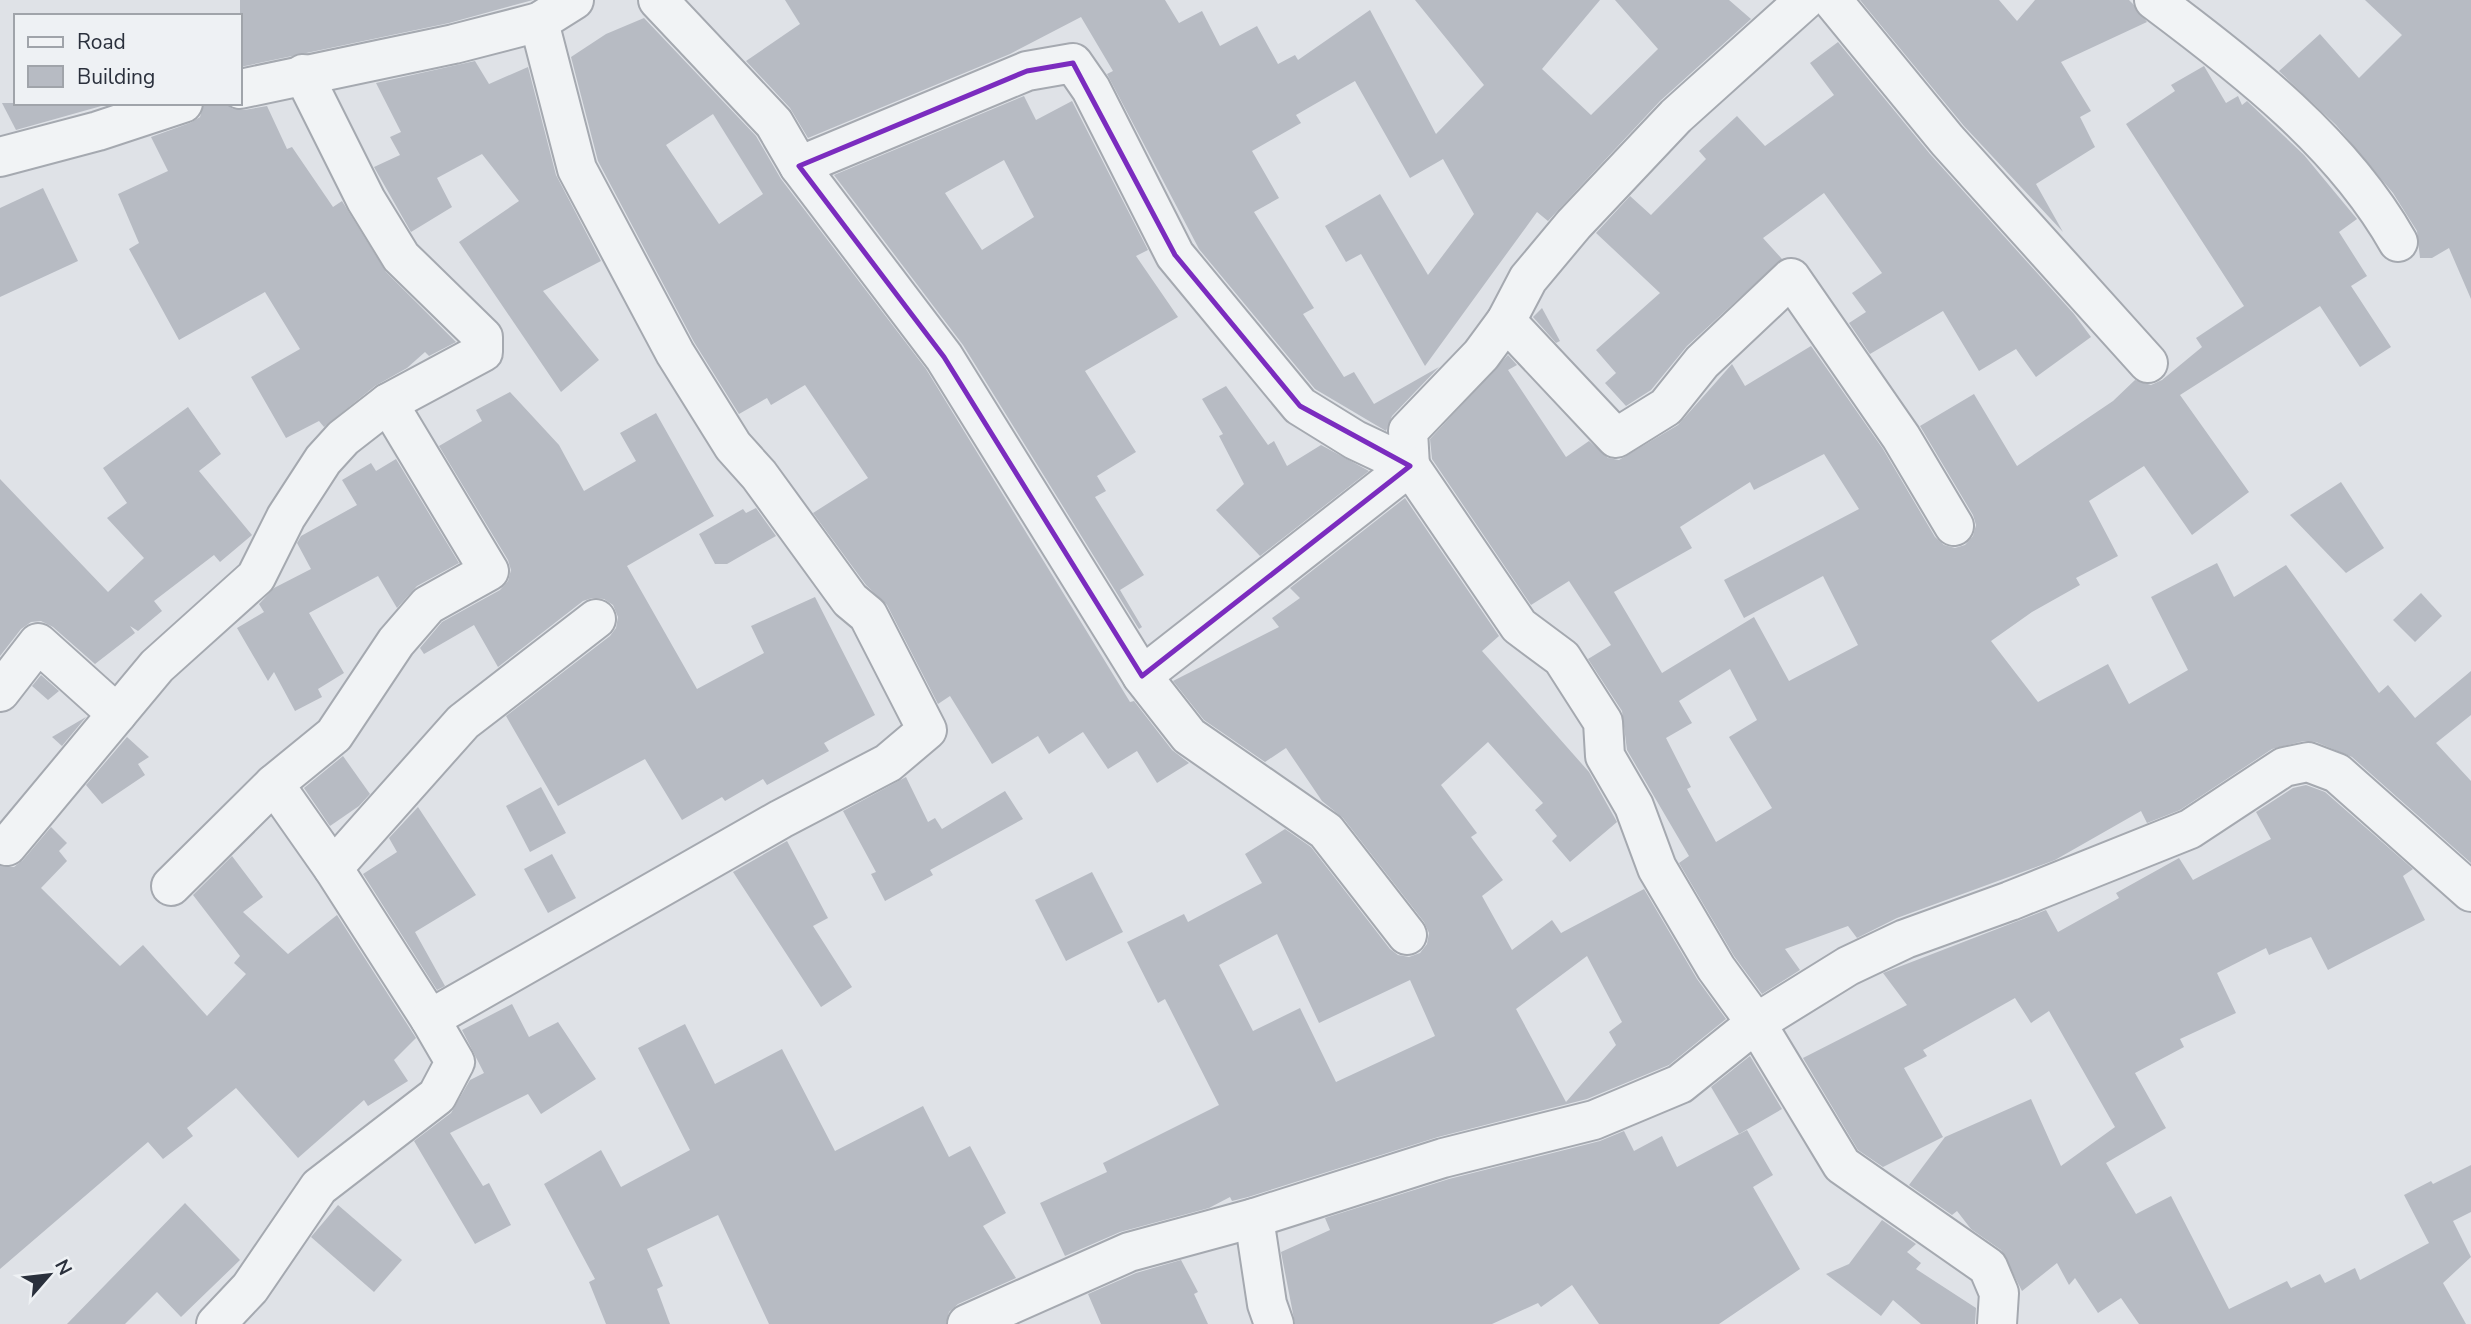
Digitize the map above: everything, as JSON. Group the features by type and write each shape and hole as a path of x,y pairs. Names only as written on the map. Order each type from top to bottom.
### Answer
{"street":[{"path":"242,89 454,44 539,22 574,0"},
{"path":"658,0 774,123 799,166 944,357 1142,676 1189,736 1326,831 1407,935"},
{"path":"1410,466 1408,431 1481,355 1506,321 1528,279 1574,224 1676,116 1805,0"},
{"path":"1832,0 1947,139 2148,363"},
{"path":"2154,0 2221,50 2331,151 2378,205 2398,242"},
{"path":"430,1019 769,826 888,763 928,730 868,615 850,600 760,474 733,446 675,353 577,169 539,22"},
{"path":"799,166 1027,71 1073,63 1091,89 1175,255 1300,406 1355,440 1410,466 1519,626 1562,658 1603,722 1605,757 1634,806 1657,867 1716,968 1756,1023 1842,1165 1988,1267 1999,1293 1997,1324"},
{"path":"7,846 157,666 256,577 286,517 323,460 343,438 388,403 483,352 485,344 482,337 401,257 366,200 303,74"},
{"path":"0,157 98,131 177,105"},
{"path":"1506,321 1616,438 1666,407 1702,362 1791,278 1901,437 1954,526"},
{"path":"171,886 274,784 334,735 396,642 428,605 489,571 388,403"},
{"path":"1142,676 1410,466"},
{"path":"333,868 463,722 596,619"},
{"path":"0,692 38,643 117,713"},
{"path":"967,1324 1129,1252 1254,1218 1443,1158 1594,1120 1680,1084 1756,1023 1848,966 1905,939 2010,901 2190,829 2284,767 2308,762 2337,773 2471,892"},
{"path":"216,1324 250,1288 319,1187 437,1096 455,1062 333,868 274,784"},
{"path":"1254,1218 1267,1304 1274,1324"}],"highlighted area":[{"path":"1073,63 1175,255 1300,406 1410,466 1142,676 944,357 799,166 1027,71"}],"building":[{"path":"240,0 533,0 449,23 242,67"},
{"path":"785,0 1165,0 1179,23 1202,11 1220,46 1257,26 1278,64 1295,55 1298,60 1370,10 1436,134 1484,85 1415,0 1600,0 1542,69 1591,115 1658,49 1615,0 1729,0 1751,19 1660,101 1548,221 1537,212 1425,366 1361,254 1346,262 1325,226 1380,194 1428,275 1474,214 1443,159 1410,178 1355,81 1296,115 1301,123 1252,151 1279,198 1254,212 1314,308 1303,314 1344,377 1354,372 1374,404 1439,367 1392,416 1386,431 1315,389 1199,249 1107,74 1113,71 1081,17 1010,54 808,138 790,108 746,61 800,24"},
{"path":"1860,0 1999,0 2017,21 2035,0 2129,0 2133,4 2147,22 2061,62 2091,111 2080,117 2095,147 2036,184 2063,232 1964,126"},
{"path":"2365,0 2471,0 2471,299 2449,248 2432,258 2420,258 2417,231 2393,193 2336,125 2279,71 2320,34 2359,78 2402,35"},
{"path":"644,18 756,136 781,179 926,369 1130,702 1134,701 1172,750 1189,763 1157,783 1137,751 1108,769 1083,732 1049,754 1038,736 992,764 950,696 938,704 887,605 866,585 813,513 868,478 805,385 771,405 767,398 739,414 694,342 598,161 571,57 606,34","holes":["713,114 763,194 719,224 666,145"]},
{"path":"1838,42 1930,154 2074,314 2091,337 2036,377 2016,349 1979,371 1943,311 1870,354 1849,323 1866,312 1852,293 1882,273 1824,193 1763,238 1782,259 1687,346 1651,390 1626,406 1605,383 1616,373 1596,350 1660,293 1596,233 1630,196 1651,215 1706,159 1699,151 1737,116 1765,146 1834,95 1810,63"},
{"path":"475,61 489,84 528,67 556,175 601,261 543,291 599,360 561,392 459,242 519,201 482,154 437,178 452,207 411,232 374,167 400,155 390,137 401,132 376,83"},
{"path":"2204,66 2226,103 2238,96 2242,105 2247,101 2304,155 2357,219 2339,232 2367,276 2351,286 2391,347 2360,367 2320,306 2180,395 2249,492 2192,535 2144,466 2089,501 2118,556 2076,578 2080,585 2032,612 1991,641 2038,702 2108,664 2129,704 2188,670 2151,597 2217,563 2234,597 2286,565 2379,693 2388,685 2415,718 2471,671 2471,715 2436,743 2471,781 2471,863 2352,757 2316,742 2304,741 2272,749 2180,810 2147,823 2141,811 2055,860 1897,918 1857,938 1848,926 1785,949 1800,970 1762,994 1734,956 1679,863 1689,856 1627,750 1622,711 1588,659 1611,645 1569,581 1531,605 1432,459 1430,439 1508,355 1517,365 1508,370 1566,457 1589,441 1608,458 1619,460 1678,425 1732,364 1745,386 1811,346 1883,449 1935,537 1944,545 1955,548 1965,545 1973,536 1976,525 1973,515 1920,426 1974,394 2017,466 2113,401 2135,380 2151,385 2162,380 2202,347 2196,338 2244,306 2126,124 2175,91 2171,85","holes":["1824,454 1859,509 1724,580 1744,618 1823,576 1858,645 1789,681 1754,617 1662,673 1614,592 1692,548 1680,527 1750,482 1754,490","1730,669 1757,720 1729,737 1772,808 1716,842 1687,789 1691,787 1666,738 1692,723 1679,701"]},
{"path":"1024,96 1036,120 1072,101 1148,250 1136,256 1178,317 1085,371 1136,452 1097,476 1106,491 1095,497 1144,575 1120,590 1142,627 1139,629 963,345 834,175","holes":["1004,160 1034,217 982,250 945,193"]},
{"path":"2,103 105,105 16,130"},
{"path":"203,105 227,105 233,109 244,110 267,106 287,149 292,147 333,207 342,201 386,272 456,342 429,356 425,352 407,368 375,386 324,427 319,421 286,438 251,377 300,349 265,292 179,340 129,249 139,243 118,194 168,171 151,137 200,117"},
{"path":"43,188 78,261 0,297 0,208"},
{"path":"1542,308 1560,341 1556,343 1533,317"},
{"path":"1226,386 1268,445 1274,441 1287,466 1321,445 1369,471 1260,556 1216,510 1244,484 1219,436 1223,434 1202,399"},
{"path":"510,392 559,445 584,491 636,461 620,433 656,413 714,516 627,566 697,689 764,653 751,626 815,597 875,715 824,743 829,751 767,785 763,779 725,801 722,797 682,820 645,759 558,806 506,716 610,636 616,628 618,617 613,605 604,599 592,598 583,601 498,667 474,625 424,654 420,648 442,622 500,590 508,581 511,570 508,560 439,446 482,421 476,410"},
{"path":"188,407 221,454 199,471 252,535 220,562 214,555 154,601 162,611 138,631 130,626 135,633 95,664 53,627 41,621 31,622 21,629 0,656 0,479 108,592 144,558 107,518 127,503 103,468"},
{"path":"396,459 459,563 417,586 397,608 378,576 309,613 344,673 318,689 322,697 295,711 274,672 268,681 237,628 264,612 259,604 274,588 311,569 297,543 301,536 357,505 342,480 371,463 376,471"},
{"path":"2341,482 2384,548 2346,573 2290,515"},
{"path":"1405,498 1499,636 1482,651 1589,772 1617,822 1570,862 1552,841 1557,836 1535,810 1543,803 1488,742 1441,785 1477,833 1471,837 1503,880 1482,896 1512,950 1552,920 1561,933 1644,889 1697,979 1726,1019 1669,1065 1587,1099 1438,1137 1248,1197 1232,1201 1230,1197 1209,1208 1120,1232 1065,1256 1040,1203 1107,1172 1103,1163 1219,1105 1165,999 1158,1003 1127,942 1184,914 1188,922 1262,883 1245,854 1285,829 1311,847 1390,949 1398,955 1409,957 1420,953 1427,944 1429,933 1424,922 1343,818 1322,801 1286,748 1265,762 1204,720 1173,681 1279,627 1272,618 1300,598 1290,588","holes":["1277,934 1319,1023 1410,980 1435,1036 1336,1082 1300,1008 1253,1031 1219,965","1587,956 1622,1022 1609,1032 1616,1045 1566,1102 1516,1009"]},
{"path":"756,508 776,536 727,564 715,564 699,534 743,509 746,513"},
{"path":"2421,593 2442,616 2415,642 2393,620"},
{"path":"41,675 59,691 48,700 32,686"},
{"path":"86,717 62,746 52,737"},
{"path":"127,737 149,757 138,764 145,775 102,804 86,785"},
{"path":"343,756 370,794 359,806 330,826 304,788"},
{"path":"906,777 928,822 935,818 942,829 1005,791 1023,819 930,870 933,875 885,901 871,874 876,872 843,811"},
{"path":"2306,785 2325,792 2413,869 2403,876 2425,920 2328,970 2311,937 2269,955 2266,948 2217,973 2236,1013 2180,1039 2184,1047 2135,1073 2166,1128 2106,1163 2136,1214 2171,1196 2229,1309 2287,1281 2291,1288 2320,1274 2325,1283 2355,1268 2360,1280 2429,1243 2404,1195 2471,1165 2471,1212 2453,1221 2471,1257 2443,1283 2466,1324 2139,1324 2121,1298 2098,1313 2075,1278 2069,1285 2057,1263 2022,1291 2001,1250 1971,1229 1957,1211 1952,1215 1909,1185 1945,1137 2031,1099 2061,1166 2115,1127 2049,1011 2031,1023 2015,998 1923,1050 1927,1056 1904,1068 1943,1137 1883,1167 1858,1150 1803,1058 1907,1005 1883,973 2046,910 2058,932 2119,898 2116,893 2179,858 2193,880 2271,839 2256,812 2293,788"},
{"path":"541,787 566,833 530,852 506,806"},
{"path":"418,807 476,895 415,932 445,986 437,990 363,874 397,852 389,838"},
{"path":"51,827 67,843 59,851 67,861 41,888 120,966 143,945 207,1016 246,974 234,963 240,956 193,895 232,856 263,897 243,912 288,954 337,915 416,1038 394,1060 408,1081 368,1106 364,1100 298,1158 236,1088 187,1128 193,1136 163,1159 148,1142 0,1269 0,866 14,867"},
{"path":"787,841 828,918 813,926 852,987 821,1007 733,872"},
{"path":"552,854 576,898 548,913 524,869"},
{"path":"1092,872 1123,932 1066,961 1035,900"},
{"path":"512,1004 529,1037 558,1022 596,1079 541,1114 528,1094 450,1133 483,1186 489,1183 511,1225 475,1244 414,1141 451,1113 470,1080 484,1073 462,1030"},
{"path":"685,1024 715,1084 782,1049 835,1151 923,1106 949,1157 970,1146 1006,1213 983,1226 1016,1278 958,1304 949,1312 946,1324 769,1324 718,1215 647,1249 663,1286 657,1289 670,1324 606,1324 589,1282 595,1279 544,1184 601,1150 621,1187 690,1150 638,1048"},
{"path":"1750,1056 1782,1109 1739,1134 1711,1087"},
{"path":"1747,1130 1773,1175 1753,1187 1800,1269 1719,1324 1599,1324 1572,1285 1541,1307 1538,1303 1492,1324 1295,1324 1281,1252 1330,1230 1325,1218 1449,1179 1600,1141 1624,1131 1634,1151 1662,1136 1677,1167"},
{"path":"185,1203 240,1260 181,1317 157,1292 125,1324 67,1324"},
{"path":"338,1205 402,1260 374,1292 311,1237"},
{"path":"1882,1220 1916,1244 1907,1252 1921,1263 1916,1269 1976,1308 1975,1324 1921,1324 1893,1300 1881,1316 1826,1274 1849,1264"},
{"path":"1181,1260 1198,1292 1194,1294 1208,1324 1101,1324 1088,1294 1136,1273"}]}
